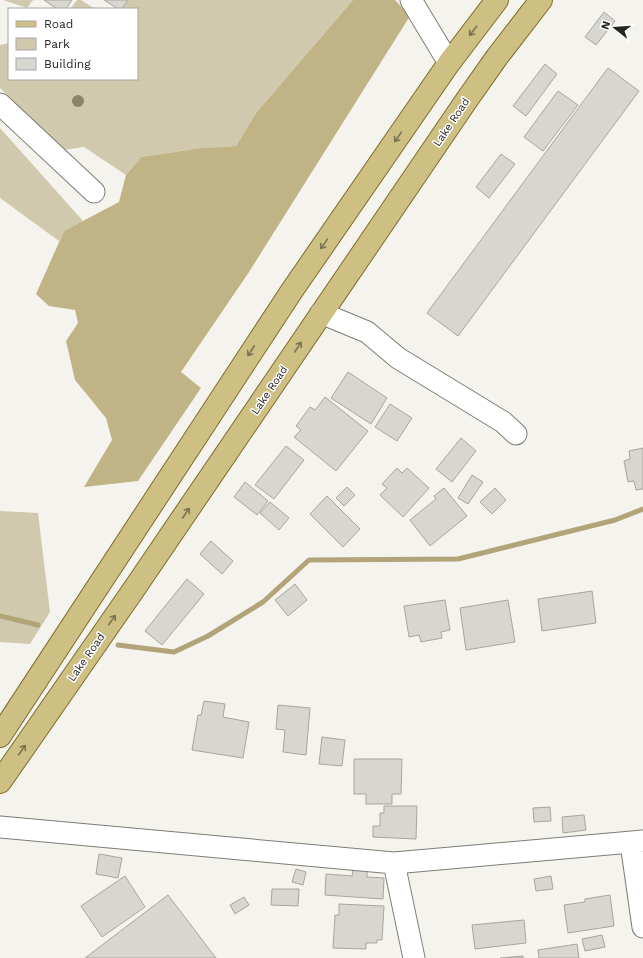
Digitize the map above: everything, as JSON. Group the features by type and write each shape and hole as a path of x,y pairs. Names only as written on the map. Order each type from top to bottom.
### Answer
{"main road":[{"path":"0,736 291,292 449,63 496,0"},
{"name":"Lake Road","path":"0,782 132,592 497,57 541,0"}],"street":[{"path":"411,0 449,63"},
{"path":"0,104 94,192"},
{"path":"321,313 367,332 398,358 503,422 516,434"},
{"path":"0,827 394,863 637,842 643,927"},
{"path":"394,863 414,958"}],"green space":[{"path":"3,0 33,0 27,8"},
{"path":"77,0 81,0 93,8 71,8"},
{"path":"121,0 353,0 256,113 236,146 201,148 141,157 126,175 84,147 64,150 0,88 0,45 8,43 8,80 138,80 138,8 116,8"},
{"path":"0,128 83,221 64,231 59,241 0,198"},
{"path":"0,511 38,513 50,612 30,644 0,642"}],"shaded area":[{"path":"353,0 395,0 410,16 249,272 181,372 201,388 138,481 84,487 112,440 106,418 75,380 66,341 78,323 75,310 49,306 36,294 64,231 119,202 126,175 141,157 201,148 236,146 256,113"}],"building":[{"path":"44,0 72,0 67,8 56,8"},
{"path":"104,0 128,0 123,8 116,8"},
{"path":"604,12 615,21 596,45 585,37"},
{"path":"545,64 557,74 526,116 513,106"},
{"path":"608,68 639,91 458,336 427,313"},
{"path":"558,91 578,105 543,151 524,137"},
{"path":"501,154 515,164 489,198 476,187"},
{"path":"348,372 387,398 371,424 331,398"},
{"path":"325,397 368,431 336,471 294,437 301,430 296,426 310,407 315,410"},
{"path":"390,404 412,418 397,441 375,427"},
{"path":"461,438 476,451 452,482 436,469"},
{"path":"286,446 304,460 274,499 255,485"},
{"path":"643,448 643,489 636,490 634,481 628,482 624,461 630,459 629,451"},
{"path":"397,468 402,473 407,468 429,488 403,517 380,495 387,488 382,484"},
{"path":"472,475 483,482 468,504 458,498"},
{"path":"245,482 268,501 257,515 234,497"},
{"path":"347,487 355,495 344,506 336,498"},
{"path":"444,488 467,516 430,546 410,520 436,499 434,496"},
{"path":"495,488 506,500 492,514 480,502"},
{"path":"327,496 360,529 343,547 310,514"},
{"path":"270,502 289,518 279,530 260,513"},
{"path":"211,541 233,561 222,574 200,554"},
{"path":"187,579 204,594 162,645 145,631"},
{"path":"295,584 307,600 288,616 275,600"},
{"path":"592,591 596,623 542,631 538,599"},
{"path":"445,600 450,630 441,632 442,638 421,642 419,635 409,637 404,606"},
{"path":"508,600 515,642 466,650 460,608"},
{"path":"204,701 225,704 223,717 249,722 243,758 192,750 198,715 201,715"},
{"path":"278,705 310,708 306,755 283,752 285,730 276,729"},
{"path":"322,737 345,740 342,766 319,764"},
{"path":"354,759 402,759 401,794 392,794 392,804 366,804 366,794 354,794"},
{"path":"384,806 417,806 416,839 373,837 373,826 380,826 380,813 384,813"},
{"path":"550,807 551,821 534,822 533,808"},
{"path":"584,815 586,830 563,833 562,817"},
{"path":"99,854 122,858 118,878 96,874"},
{"path":"296,869 306,872 303,885 292,882"},
{"path":"353,869 367,871 367,877 384,878 383,899 325,895 326,874 352,876"},
{"path":"125,876 145,907 102,937 81,906"},
{"path":"551,876 553,889 536,891 534,879"},
{"path":"272,889 299,889 298,906 271,905"},
{"path":"168,895 216,958 85,958"},
{"path":"610,895 614,926 568,933 564,905 585,902 585,899"},
{"path":"244,897 249,905 235,914 230,905"},
{"path":"339,904 384,906 382,940 377,940 377,943 366,943 366,949 333,948 335,915 339,915"},
{"path":"524,920 526,943 475,949 472,925"},
{"path":"602,935 605,947 585,951 582,939"},
{"path":"577,944 579,958 539,958 538,950"},
{"path":"523,956 523,958 500,958"}],"waterway":[{"path":"118,645 174,652 208,636 263,602 309,560 458,559 615,520 643,509"},
{"path":"0,616 38,625"}]}
